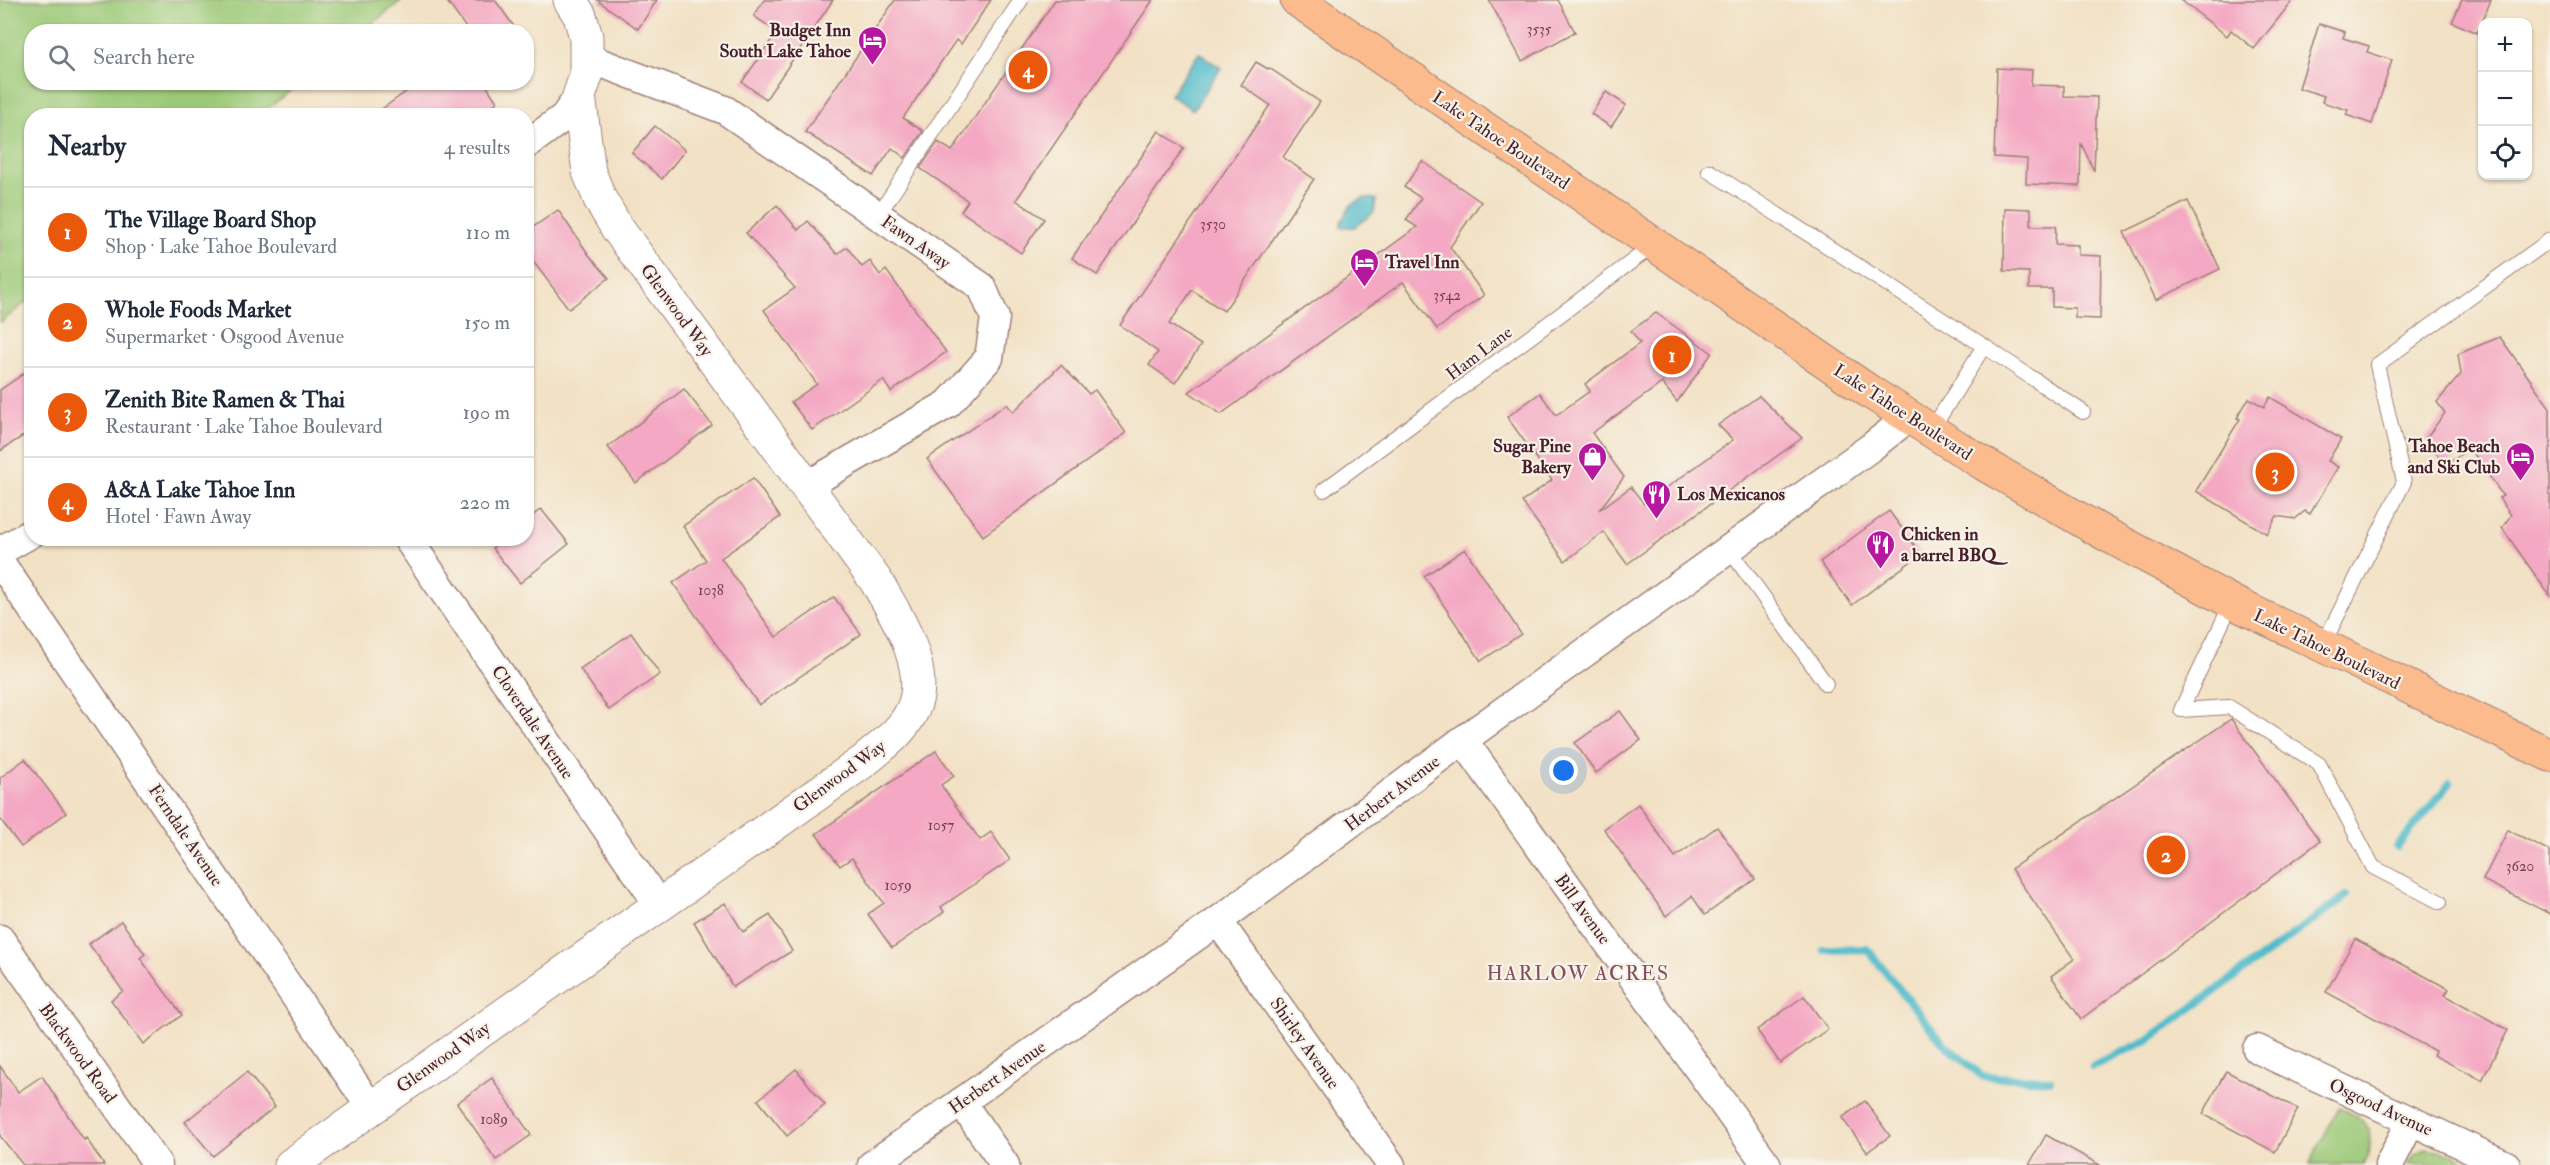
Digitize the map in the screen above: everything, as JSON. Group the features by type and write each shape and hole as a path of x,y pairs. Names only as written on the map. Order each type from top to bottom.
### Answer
{"highway":[{"name":"Lake Tahoe Boulevard","path":"1297,0 1920,424 2100,531 2232,602 2550,755"}],"street":[{"path":"534,139 564,117 579,96 586,76 588,58 580,16 570,0"},
{"name":"Fawn Away","path":"588,58 725,110 982,286 995,318 989,358 948,404 806,486"},
{"name":"Glenwood Way","path":"291,1165 864,760 895,735 913,710 919,684 911,651 898,619 876,581 617,228 600,199 590,172 579,96"},
{"name":"Herbert Avenue","path":"872,1165 1218,921 1463,740 1729,549 1920,424"},
{"path":"0,551 24,538"},
{"name":"Cloverdale Avenue","path":"412,546 659,905"},
{"name":"Ferndale Avenue","path":"0,562 371,1108"},
{"name":"Bill Avenue","path":"1463,740 1767,1165"},
{"name":"Shirley Avenue","path":"1218,921 1391,1165"},
{"name":"Blackwood Road","path":"0,939 158,1165"},
{"name":"Osgood Avenue","path":"2257,1048 2506,1165"},
{"path":"961,1102 1005,1165"},
{"path":"2389,1165 2411,1121"}],"lane":[{"path":"878,215 1021,0"},
{"path":"1709,171 1984,346 2083,412"},
{"path":"2322,647 2404,482 2377,365 2550,240"},
{"name":"Ham Lane","path":"1324,490 1654,245"},
{"path":"1920,424 1984,346"},
{"path":"1729,549 1826,684"},
{"path":"2232,602 2181,710 2229,707 2319,764 2373,867 2440,902"}],"green space":[{"path":"0,0 402,0 372,24 24,24 24,90 291,90 268,108 24,108 24,304 0,323"},
{"path":"2339,1107 2358,1118 2369,1129 2371,1144 2363,1165 2309,1165"},
{"path":"2426,1149 2455,1154 2464,1162 2462,1165 2409,1165 2414,1155"}],"water":[{"path":"1199,53 1221,68 1193,110 1170,95"},
{"path":"1363,198 1376,199 1374,212 1355,227 1341,227 1341,222 1351,205"}],"building":[{"path":"446,0 495,0 512,24 463,24"},
{"path":"597,0 657,0 638,29"},
{"name":"Budget Inn South Lake Tahoe","path":"764,0 833,0 766,99 742,82 777,32 754,16"},
{"path":"895,0 991,0 961,44 956,40 903,118 923,131 905,158 892,148 873,176 805,132"},
{"path":"1055,0 1153,0 1016,200 1044,219 1021,253 961,211 968,201 920,168 938,142 952,151"},
{"path":"1489,0 1558,0 1575,32 1522,61"},
{"path":"2181,0 2293,0 2254,49 2231,30 2227,36"},
{"path":"2462,0 2491,0 2483,18 2478,18 2477,33 2452,22"},
{"path":"2319,24 2345,32 2343,38 2369,46 2367,52 2392,60 2372,124 2346,115 2348,110 2322,102 2324,96 2299,88"},
{"path":"1256,62 1269,68 1320,102 1283,157 1314,179 1224,311 1192,290 1169,324 1201,345 1175,383 1149,365 1158,352 1120,325 1270,105 1241,85"},
{"path":"1997,68 2032,70 2031,85 2064,86 2064,96 2097,97 2094,171 2081,143 2080,186 2026,184 2027,159 1994,157"},
{"path":"489,90 497,102 489,108 383,108 407,91"},
{"path":"1606,92 1626,105 1611,127 1591,114"},
{"path":"655,126 685,150 662,179 632,153"},
{"path":"1159,131 1184,148 1097,275 1072,258"},
{"name":"Travel Inn","path":"1422,161 1481,202 1450,247 1484,295 1437,329 1403,282 1221,414 1189,392 1417,227 1406,220 1421,198 1404,187"},
{"path":"2188,201 2220,269 2156,300 2124,232"},
{"path":"777,205 798,230 808,221 837,254 847,247 862,267 870,261 880,275 886,270 946,352 891,392 883,380 812,430 791,402 817,384 764,310 795,288 746,233"},
{"path":"2005,208 2031,209 2031,226 2056,226 2055,244 2078,245 2078,255 2101,256 2100,319 2075,318 2075,308 2052,307 2052,289 2029,289 2029,272 2004,271"},
{"path":"558,210 589,255 609,278 569,309 534,263 534,226"},
{"path":"1656,313 1712,353 1677,402 1662,383 1592,433 1624,477 1599,510 1631,487 1644,504 1733,440 1718,425 1759,396 1802,438 1627,564 1604,532 1565,561 1522,502 1552,480 1507,417 1540,393 1556,415 1590,391 1585,384 1640,343 1631,331"},
{"name":"Tahoe Beach and Ski Club","path":"2500,337 2550,408 2550,596 2502,528 2511,515 2499,498 2503,496 2470,448 2445,466 2426,438 2445,413 2437,402 2461,374 2458,354"},
{"path":"1061,365 1089,394 1095,390 1126,433 983,536 927,459 1007,404 1013,412"},
{"path":"24,374 24,435 0,451 0,390"},
{"path":"684,389 712,425 636,483 608,447"},
{"path":"2270,397 2341,439 2328,461 2338,467 2310,514 2305,511 2295,519 2277,516 2267,534 2196,491 2240,419 2237,418 2249,398 2264,407"},
{"path":"753,478 780,517 721,558 776,637 834,597 861,634 759,705 673,583 706,560 683,526"},
{"path":"541,509 569,544 520,583 492,548 494,546 534,546 534,515"},
{"path":"1889,511 1921,554 1852,605 1820,562"},
{"path":"1465,549 1521,634 1481,661 1424,576"},
{"path":"631,633 660,674 609,710 580,669"},
{"path":"1620,711 1641,740 1596,773 1575,743"},
{"path":"2231,719 2320,841 2081,1019 2051,976 2074,959 2011,869"},
{"path":"936,751 954,776 941,785 980,840 991,832 1010,860 941,907 944,912 892,948 868,914 884,903 852,858 840,866 816,834"},
{"path":"25,759 66,813 21,847 0,819 0,778"},
{"path":"1638,804 1675,857 1717,827 1755,879 1705,915 1692,896 1666,916 1604,829"},
{"path":"2508,830 2550,851 2550,914 2483,880"},
{"path":"725,903 743,932 770,915 792,951 733,987 694,922"},
{"path":"121,921 145,954 140,958 182,1015 143,1044 111,1000 123,991 89,944"},
{"path":"2355,939 2449,989 2445,995 2508,1030 2482,1080 2433,1055 2435,1051 2326,992"},
{"path":"1804,996 1828,1029 1780,1063 1757,1030"},
{"path":"0,1066 18,1092 42,1076 84,1140 86,1138 104,1165 23,1165 0,1136"},
{"path":"796,1069 825,1105 787,1136 758,1100"},
{"path":"2226,1071 2298,1109 2275,1152 2203,1114"},
{"path":"247,1072 275,1107 213,1156 185,1122"},
{"path":"492,1078 531,1135 496,1160 457,1103"},
{"path":"1865,1101 1890,1136 1867,1152 1842,1118"},
{"path":"2046,1135 2100,1165 2029,1165"}],"waterway":[{"path":"2397,847 2450,783"},
{"path":"2093,1066 2148,1040 2346,896"},
{"path":"1824,950 1867,949 1942,1042 1982,1076 2050,1080"}],"place":[{"name":"Budget Inn South Lake Tahoe","path":"872,66"},
{"name":"A&A Lake Tahoe Inn","path":"1028,70"},
{"name":"Travel Inn","path":"1364,288"},
{"name":"The Village Board Shop","path":"1672,355"},
{"name":"Zenith Bite Ramen & Thai","path":"2275,472"},
{"name":"Sugar Pine Bakery","path":"1592,482"},
{"name":"Tahoe Beach and Ski Club","path":"2521,482"},
{"name":"Los Mexicanos","path":"1656,520"},
{"name":"Chicken in a barrel BBQ","path":"1880,570"},
{"name":"Whole Foods Market","path":"2166,855"}],"district":[{"name":"HARLOW ACRES","path":"1578,973"}]}
